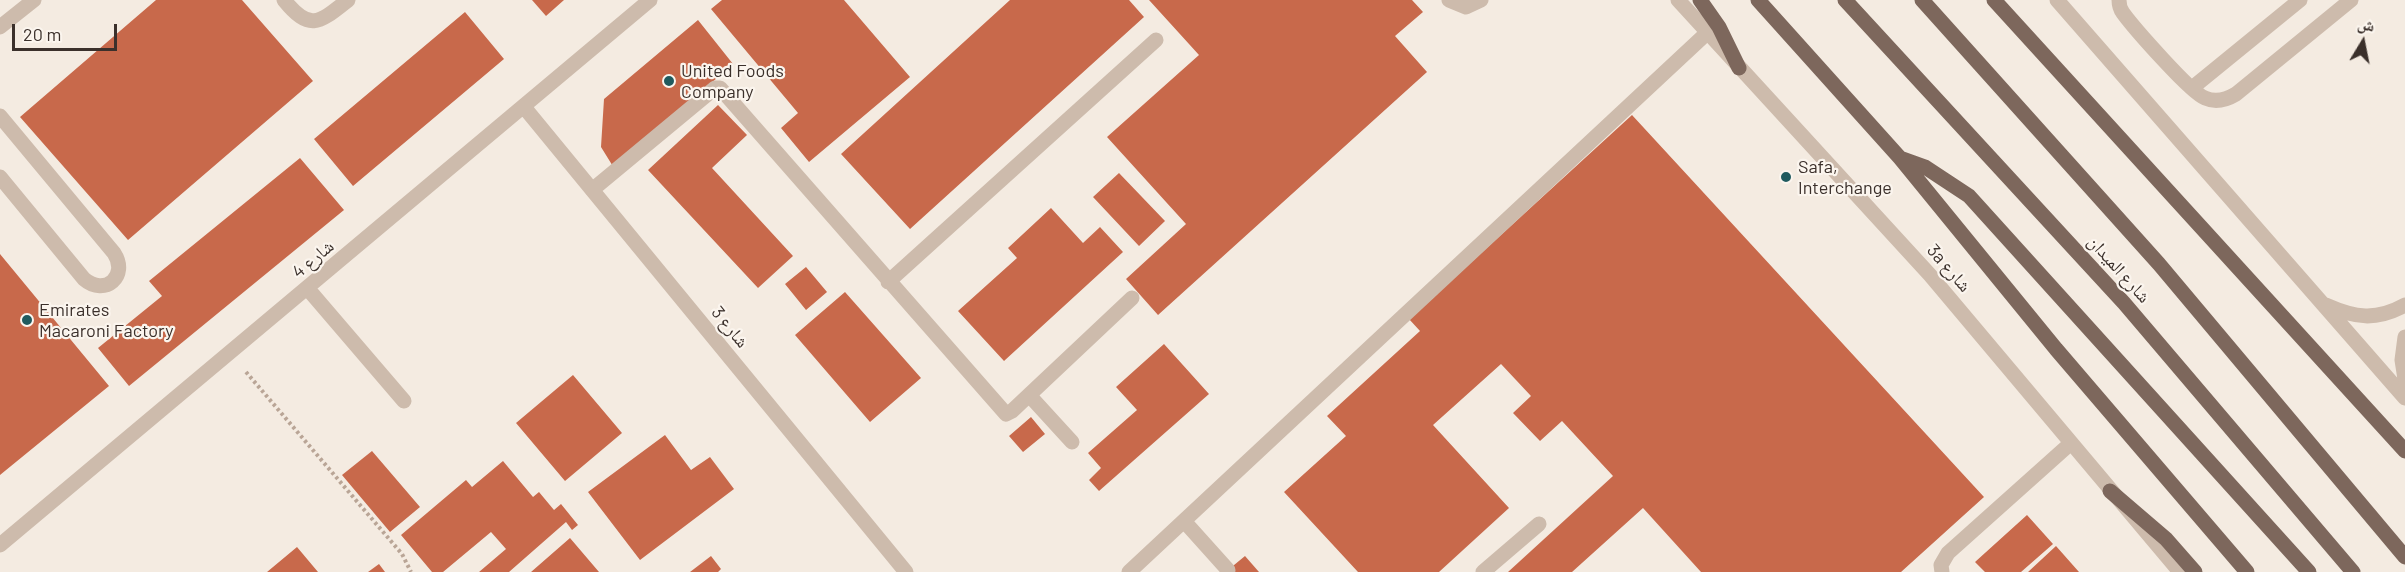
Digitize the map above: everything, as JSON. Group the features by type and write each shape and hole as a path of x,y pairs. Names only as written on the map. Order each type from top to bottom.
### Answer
{"main road":[{"path":"1700,0 1719,27 1739,68"},
{"path":"1758,0 1900,158 2056,349 2247,572"},
{"name":"شارع الميدان","path":"1845,0 2124,303 2353,572"},
{"name":"شارع الميدان","path":"1922,0 2159,264 2405,557"},
{"path":"1994,0 2405,451"},
{"path":"1900,158 1933,171 1969,196 2309,572"},
{"path":"2110,491 2159,533 2195,572"}],"street":[{"path":"0,27 34,0"},
{"path":"284,0 296,15 314,22 324,19 348,0"},
{"name":"شارع 4","path":"0,545 650,0"},
{"path":"1449,0 1466,7 1481,0"},
{"name":"3a شارع","path":"1678,0 1930,275 2180,572"},
{"path":"2056,0 2405,398"},
{"path":"2119,0 2126,16 2192,88 2205,99 2214,101 2230,98 2351,0"},
{"path":"2192,88 2300,0"},
{"path":"1129,572 1708,32"},
{"path":"888,282 1156,40"},
{"path":"592,190 718,87 1002,413 1009,413 1132,298"},
{"name":"شارع 3","path":"524,107 906,572"},
{"path":"0,116 114,253 119,261 117,278 110,285 101,287 91,285 84,279 0,177"},
{"path":"308,289 404,400"},
{"path":"2322,303 2358,317 2387,314 2405,305"},
{"path":"2405,337 2402,360 2405,379"},
{"path":"1029,395 1072,441"},
{"path":"1942,572 1943,558 1948,553 2072,443"},
{"path":"1184,520 1228,570"},
{"path":"1483,572 1539,524"}],"path":[{"path":"230,354 402,555 411,572"}],"building":[{"path":"156,0 242,0 313,81 128,240 20,117"},
{"path":"532,0 564,0 546,16"},
{"path":"722,0 844,0 910,77 809,162 781,128 798,113 711,9"},
{"path":"1010,0 1129,0 1144,17 910,229 841,154"},
{"path":"1149,0 1412,0 1423,12 1395,36 1427,72 1158,315 1126,279 1186,224 1107,137 1199,55"},
{"path":"465,12 504,59 353,186 314,139"},
{"name":"United Foods Company","path":"698,20 733,64 614,168 601,147 604,99"},
{"path":"718,105 747,135 712,168 793,256 758,288 648,170"},
{"path":"1632,115 1984,497 1901,572 1701,572 1643,508 1572,572 1508,572 1613,476 1562,421 1540,441 1513,413 1531,396 1501,364 1433,425 1509,508 1439,572 1358,572 1284,492 1346,436 1327,416 1420,331 1409,319"},
{"path":"300,158 344,210 129,386 98,348 162,296 149,281"},
{"path":"1119,173 1165,221 1139,246 1093,197"},
{"path":"1051,208 1083,243 1100,227 1123,252 1004,361 958,311 1017,258 1008,248"},
{"name":"Emirates Macaroni Factory","path":"0,254 109,386 0,475"},
{"path":"806,267 827,292 806,310 785,284"},
{"path":"845,292 921,378 870,422 795,335"},
{"path":"1164,344 1209,394 1099,491 1089,480 1101,468 1088,453 1137,410 1116,387"},
{"path":"573,375 622,433 565,481 516,423"},
{"path":"1031,417 1045,434 1023,452 1009,436"},
{"path":"665,435 691,470 710,457 734,489 640,560 588,492"},
{"path":"372,451 420,507 390,532 342,475"},
{"path":"503,461 533,497 539,492 554,510 561,504 578,525 572,530 566,522 509,572 479,572 506,549 491,532 443,572 432,572 401,535 466,480 472,487"},
{"path":"2027,515 2053,544 2021,572 1985,572 1975,562"},
{"path":"570,538 599,572 531,572"},
{"path":"2056,546 2079,572 2028,572"},
{"path":"297,547 318,572 267,572"},
{"path":"711,556 721,569 718,572 690,572"},
{"path":"1245,556 1259,572 1226,572 1228,570"},
{"path":"379,564 385,572 368,572"}],"place":[{"name":"United Foods Company","path":"669,81"},
{"name":"Safa, Interchange","path":"1786,177"},
{"name":"Emirates Macaroni Factory","path":"27,320"}]}
